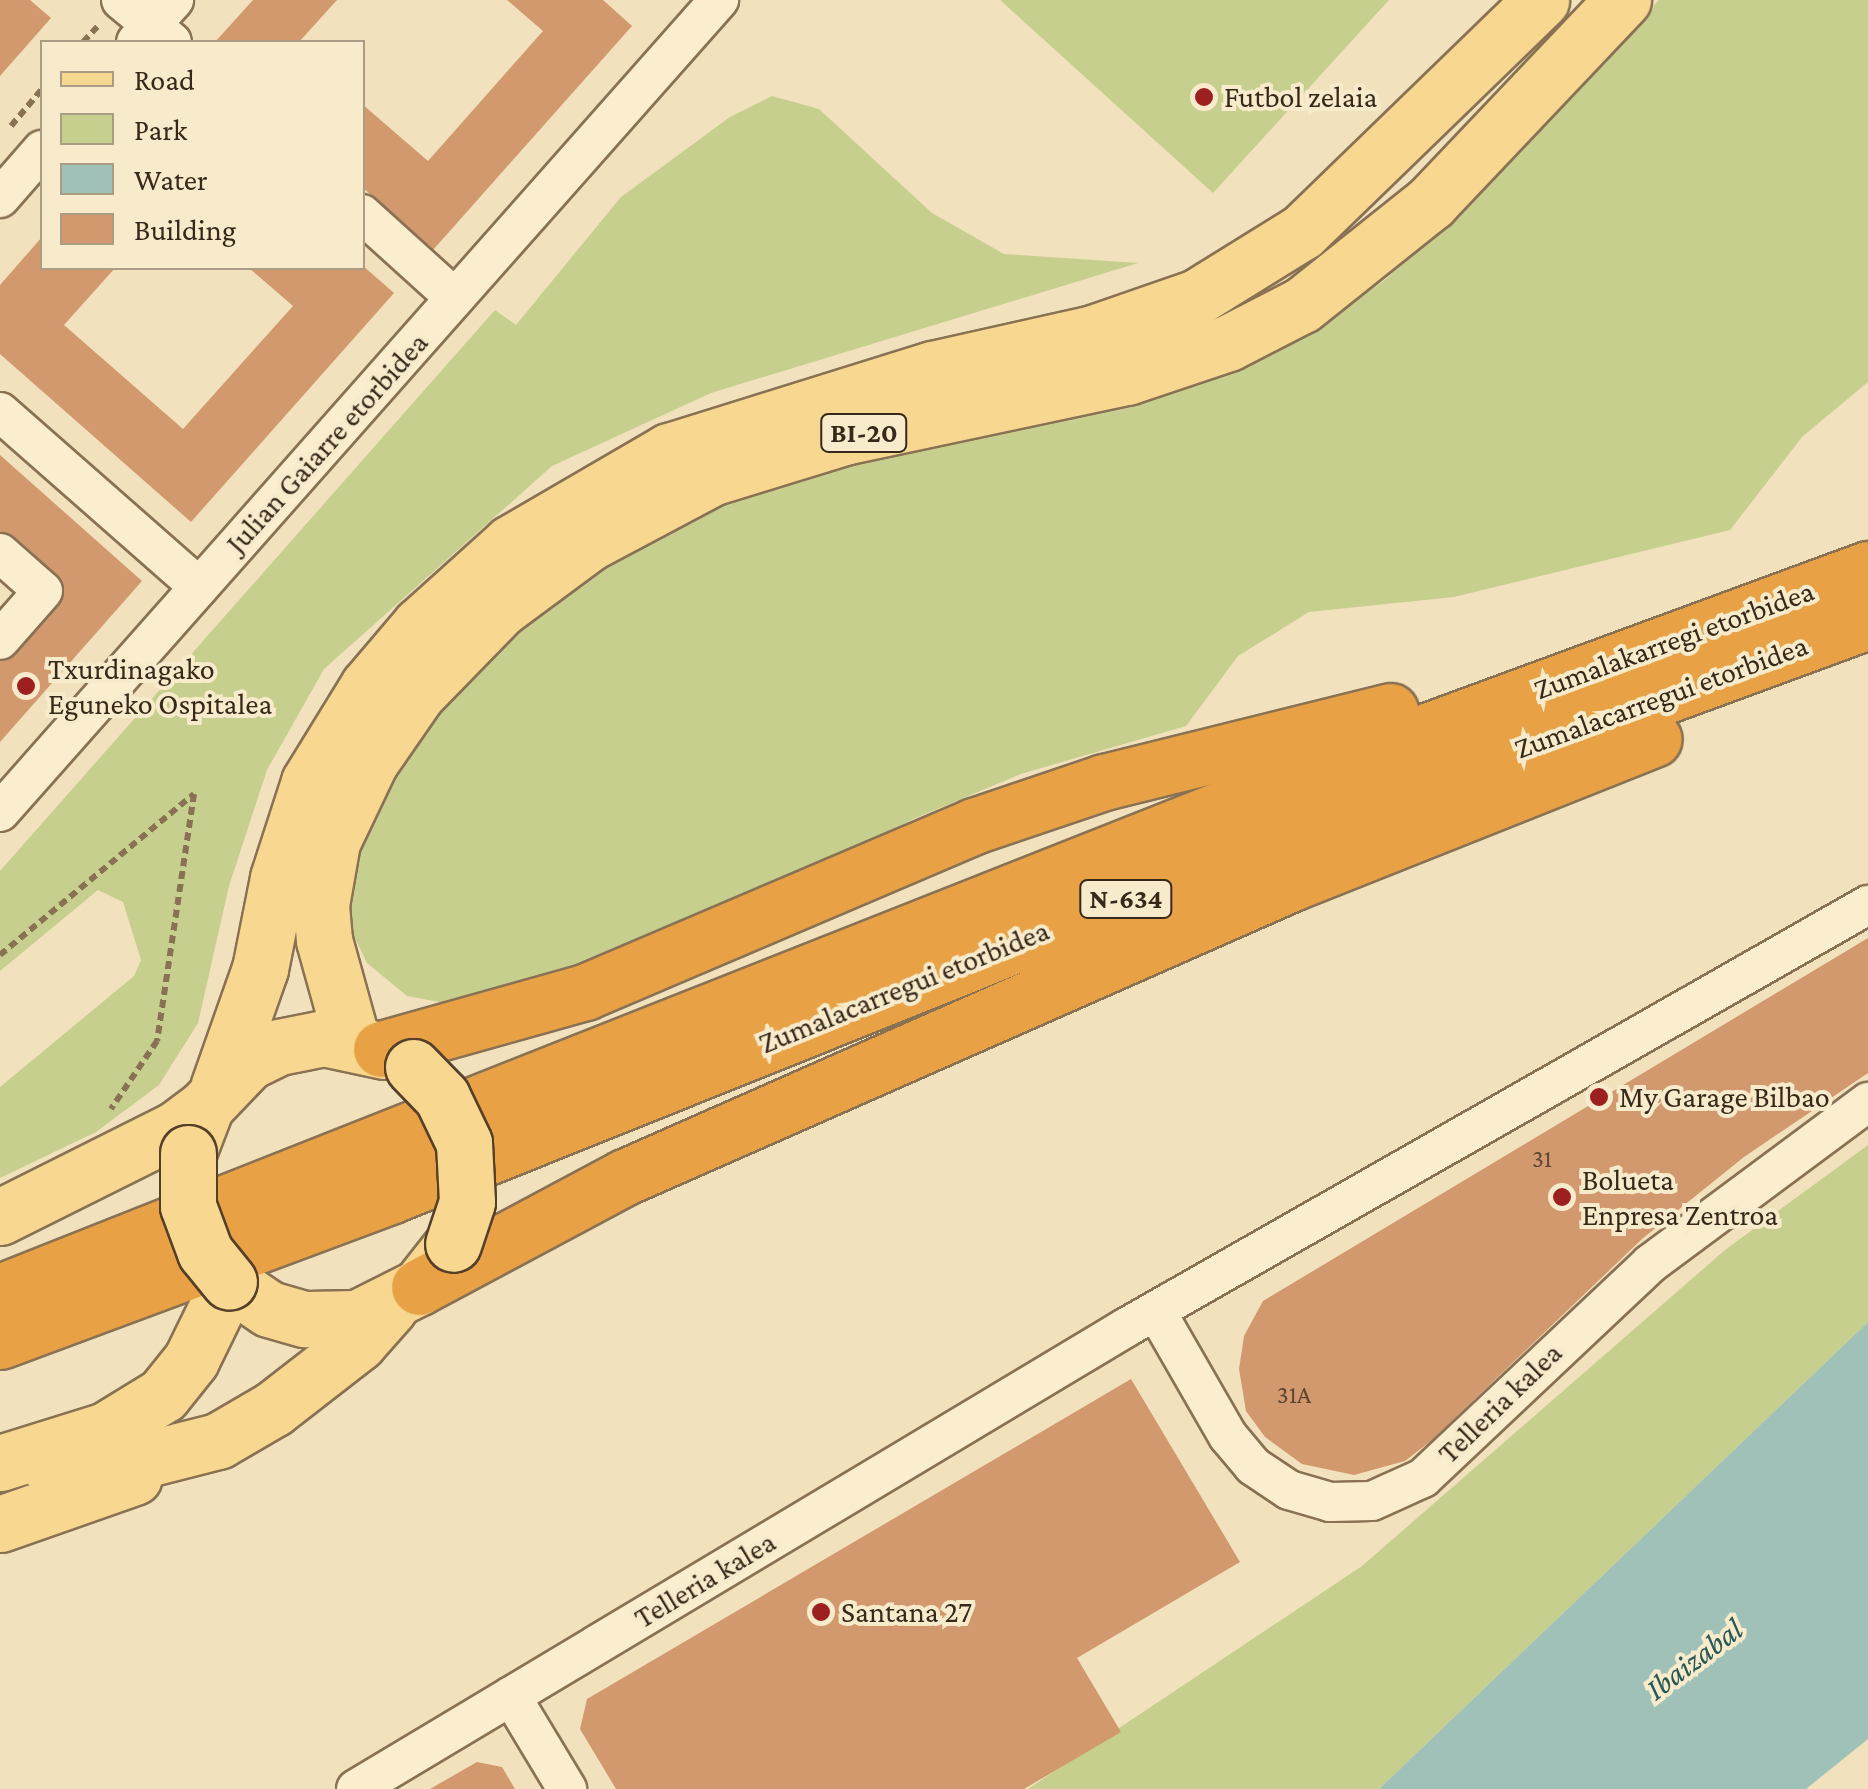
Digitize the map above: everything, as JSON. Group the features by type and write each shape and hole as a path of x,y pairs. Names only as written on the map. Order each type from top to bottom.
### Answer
{"highway":[{"path":"382,1053 585,992 974,826 1104,782 1368,718 1868,540"},
{"name":"Zumalakarregi etorbidea","path":"1479,712 1868,569"},
{"name":"Zumalacarregui etorbidea","path":"0,1292 383,1172 1868,621"},
{"name":"N-634","path":"405,1297 625,1177 1294,882 1868,655"},
{"name":"Zumalacarregui etorbidea","path":"0,1341 383,1172 854,953 1479,712"}],"main road":[{"name":"BI-20","path":"204,1116 260,968 278,878 309,782 368,686 400,649 511,543 669,450 932,369 1093,334 1197,297 1302,232 1541,0"},
{"name":"BI-20","path":"382,1053 324,940 321,905 332,842 370,762 417,694 500,609 589,543 711,478 844,438 1126,377 1228,344 1302,305 1431,202 1623,0"},
{"path":"0,1218 204,1116 248,1062 278,1047 382,1053 442,1097 464,1143 467,1202 453,1244 358,1344 218,1441 92,1495 0,1524"},
{"path":"204,1116 188,1206 206,1252 228,1282 269,1309 306,1319 357,1318 405,1297"},
{"path":"0,1464 106,1430 163,1395 191,1360 228,1282"},
{"path":"0,1464 127,1464 218,1441"}],"street":[{"path":"121,0 158,27"},
{"name":"Julian Gaiarre etorbidea","path":"0,812 456,298 706,4"},
{"path":"0,198 40,152"},
{"path":"365,217 456,298"},
{"path":"0,412 199,587"},
{"path":"0,554 43,591 0,640"},
{"name":"Telleria kalea","path":"356,1789 1156,1310 1868,905"},
{"name":"Telleria kalea","path":"1156,1310 1228,1436 1253,1466 1302,1494 1372,1501 1423,1478 1650,1264 1868,1102"},
{"path":"512,1696 567,1789"}],"path":[{"path":"0,138 40,91"},
{"path":"0,955 194,794 156,1041 106,1117"}],"green space":[{"name":"Futbol zelaia","path":"1000,0 1389,0 1213,193"},
{"path":"1659,0 1868,0 1868,382 1802,437 1730,530 1454,597 1309,612 1238,656 1186,726 1021,774 911,820 766,894 503,1000 465,1007 407,996 367,963 354,936 350,900 354,861 372,812 410,745 464,675 594,566 729,493 1324,321 1385,280 1467,205"},
{"path":"772,96 819,109 932,213 1004,254 1138,263 711,393 552,466 324,669 267,770 229,886 198,1023 159,1085 96,1132 0,1178 0,1087 134,976 141,960 123,902 98,890 0,971 0,871 495,310 516,325 621,197 730,117"},
{"path":"1868,1145 1868,1322 1379,1789 1028,1789 1362,1566 1725,1250"}],"water":[{"name":"Ibaizabal","path":"1868,1322 1868,1739 1806,1789 1379,1789"}],"building":[{"path":"0,0 30,0 51,18 0,76"},
{"path":"253,0 337,0 301,40 217,40"},
{"path":"507,0 603,0 632,26 433,250 365,190 365,107 428,161 543,31"},
{"path":"40,239 40,270 113,270 64,325 183,429 293,306 251,270 365,268 394,293 191,522 0,354 0,285"},
{"path":"0,455 142,581 0,742 0,640 43,591 0,553"},
{"name":"Bolueta Enpresa Zentroa","path":"1868,938 1868,1073 1744,1157 1642,1239 1432,1440 1405,1461 1354,1475 1302,1464 1265,1437 1246,1411 1239,1369 1244,1336 1263,1301"},
{"path":"1131,1379 1240,1562 1077,1658 1121,1732 1024,1789 616,1789 580,1729 587,1699"},
{"path":"477,1762 502,1767 515,1789 430,1789"}],"place":[{"name":"Futbol zelaia","path":"1204,97"},
{"name":"Txurdinagako Eguneko Ospitalea","path":"26,686"},
{"name":"My Garage Bilbao","path":"1599,1097"},
{"name":"Bolueta Enpresa Zentroa","path":"1562,1197"},
{"name":"Santana 27","path":"821,1612"}]}
